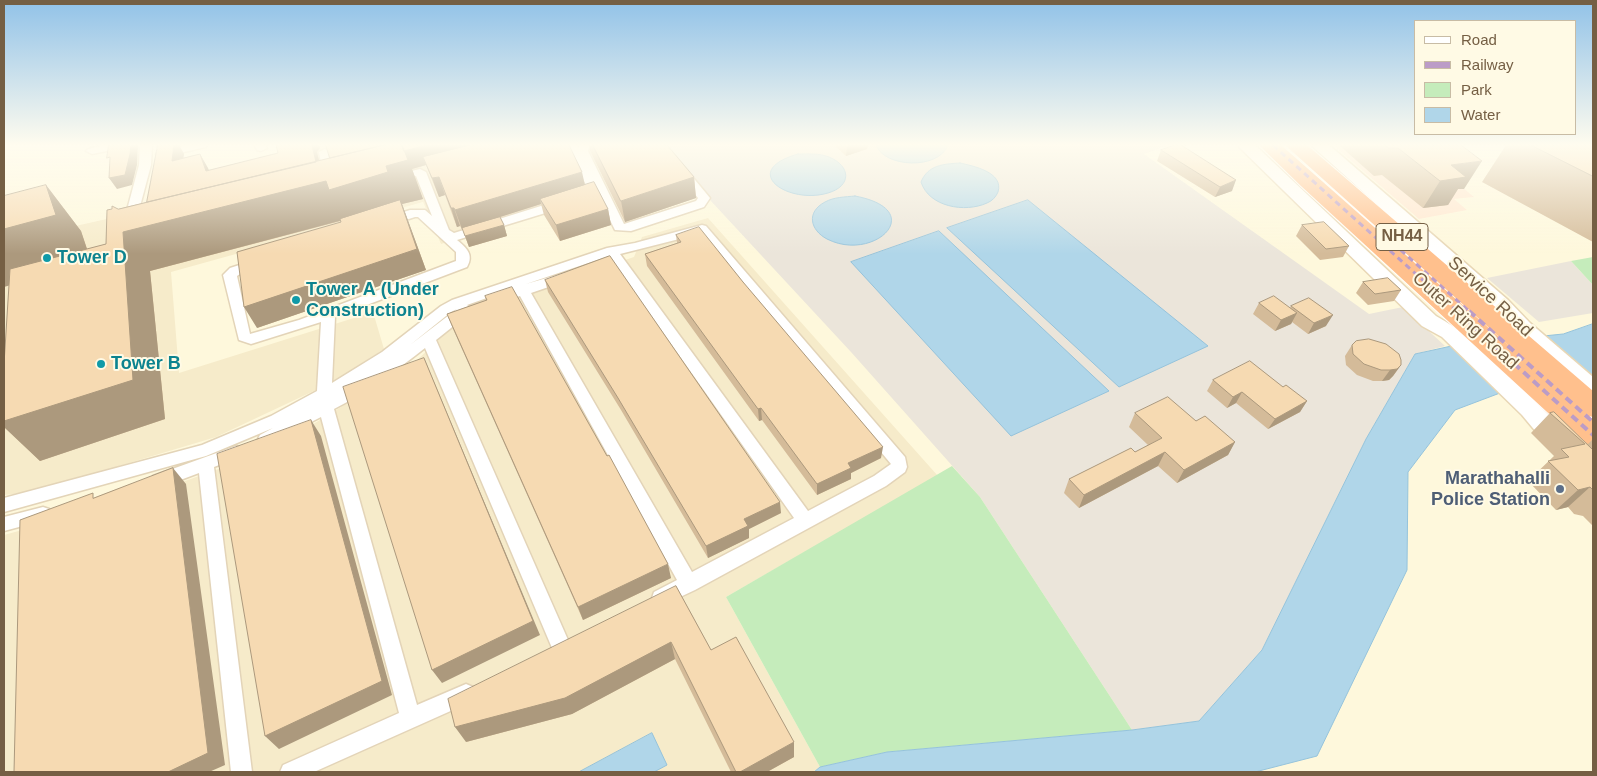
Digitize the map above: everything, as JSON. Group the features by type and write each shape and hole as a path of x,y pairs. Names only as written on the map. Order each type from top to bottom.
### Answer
{"highway":[{"name":"Outer Ring Road","path":"1308,181 1457,327 1569,400"},
{"name":"Outer Ring Road","path":"1338,181 1515,329 1569,400 1593,436"}],"street":[{"path":"133,210 139,181"},
{"path":"331,181 334,194"},
{"path":"428,181 444,232 453,237 596,193 590,181"},
{"path":"597,181 619,227 627,228 703,201 704,198 690,181"},
{"path":"1283,181 1429,321 1457,327"},
{"name":"Service Road","path":"1360,181 1502,305 1515,329"},
{"path":"421,212 462,251 464,258 462,264 328,314 251,339 244,337 230,275 249,266 421,212"},
{"path":"4,505 90,484 206,450 276,420 354,392 429,340 468,308 521,286 615,254 702,229 899,462 899,467 880,482 647,606"},
{"path":"615,254 806,521"},
{"path":"145,486 206,464 278,433 388,356 446,308 469,298 521,286"},
{"path":"521,286 690,584"},
{"path":"328,314 325,401 411,719"},
{"path":"429,340 562,649"},
{"path":"1569,400 1550,433 1593,473"},
{"path":"206,464 242,772"},
{"path":"4,524 57,511"},
{"path":"545,658 579,641"},
{"path":"290,772 482,686"}],"shaded area":[{"path":"226,181 595,181 602,196 441,244 423,202 171,272 179,373 373,312 384,349 335,381 216,437 32,492 4,495 4,235 53,231 120,216 215,187"},
{"path":"695,181 1182,181 1369,314 1403,307 1445,346 1415,354 1366,439 1262,650 1199,721 1132,730 980,497 851,352"},
{"path":"1375,181 1455,181 1474,197 1454,199 1467,210 1419,219"},
{"path":"708,218 938,476 726,597 820,767 813,772 4,772 4,535 132,500 269,451 415,362 470,312 634,257 642,237"},
{"path":"1571,261 1593,285 1593,313 1539,322 1487,278"}],"green space":[{"path":"1593,257 1593,285 1571,261"},
{"path":"952,466 980,497 1132,730 887,752 820,767 726,597"}],"water":[{"path":"773,181 845,181 836,190 813,195 798,194 785,190"},
{"path":"997,181 999,185 996,196 989,202 978,206 959,207 949,206 932,197 925,190 921,182"},
{"path":"855,196 877,203 889,212 891,222 887,232 876,240 862,244 845,245 821,235 812,221 815,211 819,206 828,200"},
{"path":"1028,200 1208,346 1119,387 947,228"},
{"path":"939,231 1109,391 1011,436 851,262"},
{"path":"1593,324 1593,377 1500,393 1455,410 1408,472 1407,570 1317,756 1255,772 814,772 820,767 887,752 1132,730 1199,721 1262,650 1366,439 1415,354 1456,345 1563,334"},
{"path":"652,733 667,765 654,772 579,772"}],"building":[{"path":"151,181 235,181 147,202"},
{"path":"233,181 325,181 123,232 133,380 4,421 4,364 10,269 106,244 107,210 112,209 112,206 118,209"},
{"path":"326,181 358,181 329,190"},
{"path":"441,181 551,181 455,210 451,208"},
{"path":"611,181 681,181 621,201"},
{"path":"1211,181 1233,181 1220,187"},
{"path":"594,182 608,209 556,225 540,199"},
{"path":"46,185 56,215 4,229 4,196"},
{"path":"400,200 417,249 244,307 237,252 341,222 340,219"},
{"path":"500,217 504,225 465,236 462,228"},
{"path":"1324,222 1349,246 1326,249 1302,225"},
{"path":"699,227 743,282 883,447 848,463 851,468 817,484 761,408 758,409 645,254 681,242 676,235"},
{"path":"610,256 780,502 744,519 748,526 706,546 545,280"},
{"path":"1388,278 1401,290 1375,294 1363,282"},
{"path":"512,287 607,456 609,455 668,564 578,607 447,314 487,300 485,296"},
{"path":"1274,296 1297,313 1281,320 1259,303"},
{"path":"1309,298 1333,315 1314,323 1291,306"},
{"path":"1369,339 1386,344 1399,354 1401,365 1397,369 1381,370 1364,364 1353,354 1352,345 1356,341"},
{"path":"424,358 533,621 432,670 343,387"},
{"path":"1250,361 1283,387 1286,385 1307,401 1275,419 1242,392 1233,397 1213,380"},
{"path":"1168,397 1196,421 1205,416 1235,442 1184,470 1165,452 1084,495 1069,479 1131,448 1135,452 1162,438 1135,413"},
{"path":"1554,412 1593,450 1593,490 1590,487 1578,490 1548,461 1569,457 1561,449 1585,444 1550,413"},
{"path":"311,420 382,681 265,736 217,454"},
{"path":"173,468 208,753 168,772 14,772 20,520 93,493 93,498"},
{"path":"676,586 711,650 736,637 794,742 740,772 736,772 671,642 565,698 455,727 448,699"}],"railway":[{"path":"1313,181 1458,312"},
{"path":"1377,229 1470,312"},
{"path":"1456,311 1593,435"},
{"path":"1469,311 1593,422"}],"place":[{"name":"Tower D","path":"47,258"},
{"name":"Tower A (Under Construction)","path":"296,300"},
{"name":"Tower B","path":"101,364"},
{"name":"Marathahalli Police Station","path":"1560,489"}]}
